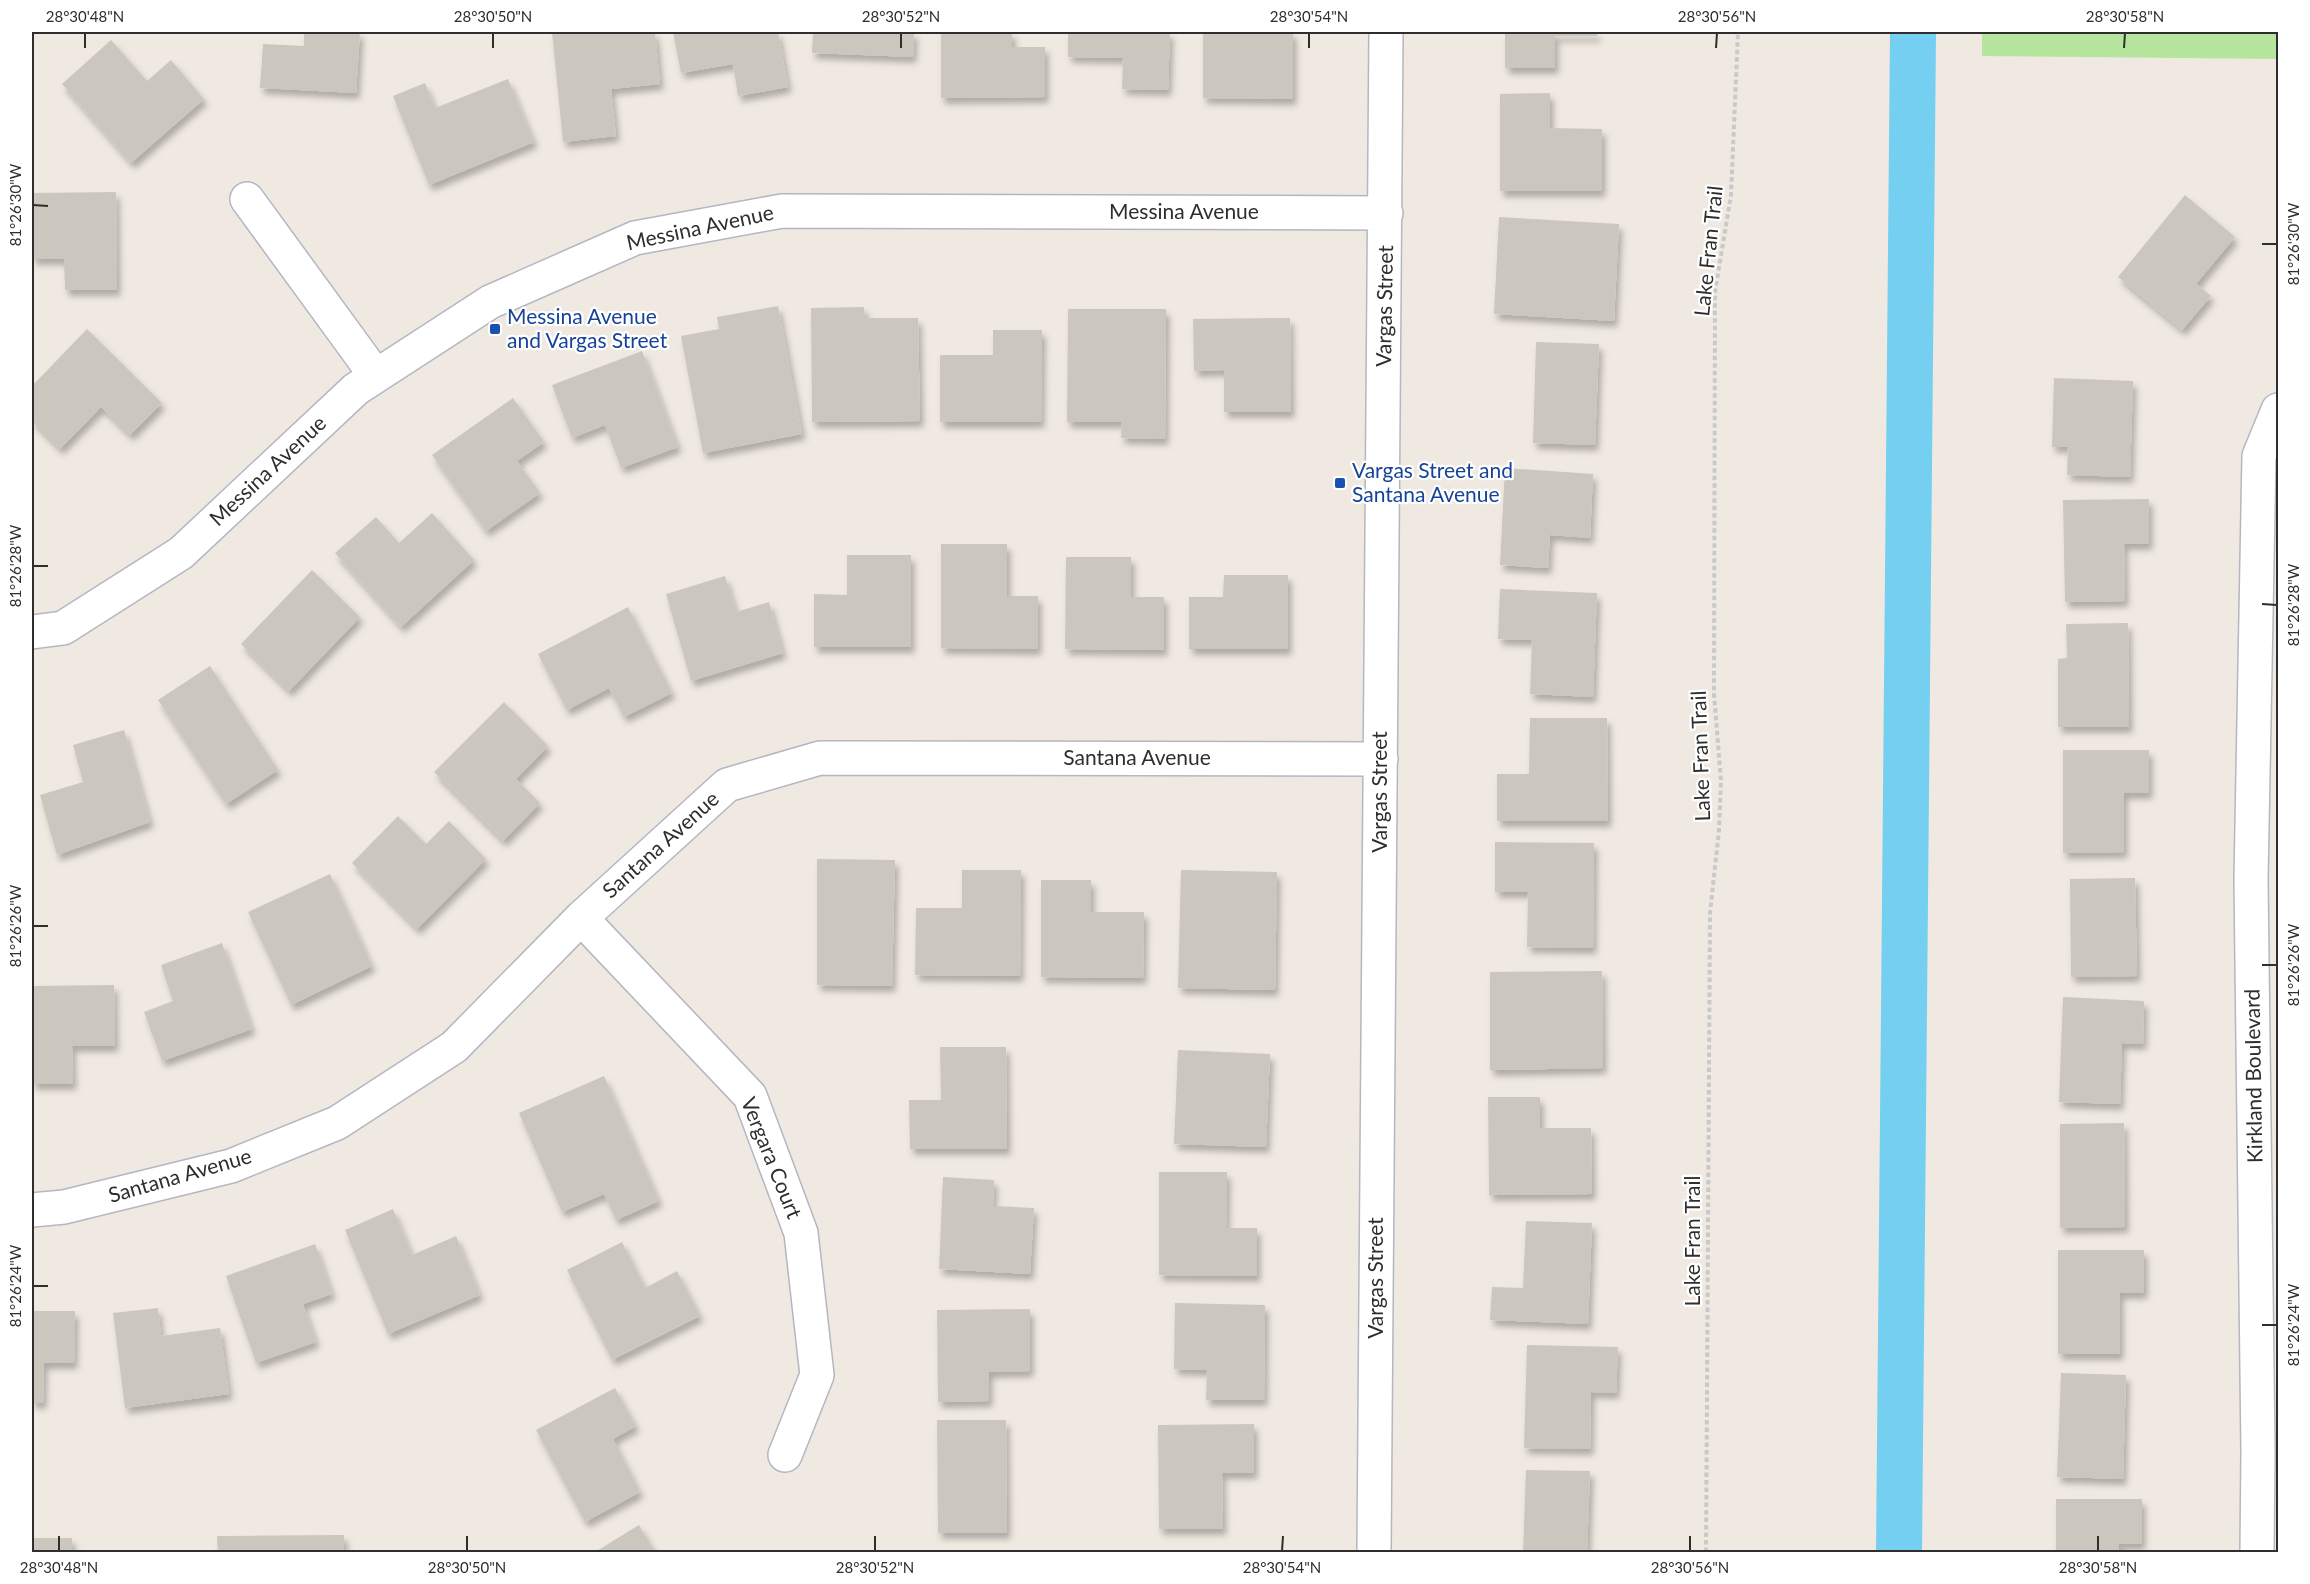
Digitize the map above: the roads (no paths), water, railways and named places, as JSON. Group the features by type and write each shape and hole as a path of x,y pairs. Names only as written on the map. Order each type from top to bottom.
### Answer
{"street":[{"name":"Vargas Street","path":"1374,1552 1386,32"},
{"path":"247,199 376,376"},
{"name":"Messina Avenue","path":"32,632 63,628 181,553 356,389 490,302 635,238 782,211 1386,213"},
{"name":"Kirkland Boulevard","path":"2256,1552 2268,1452 2265,879 2259,456 2278,410"},
{"name":"Santana Avenue","path":"32,1210 64,1208 231,1166 337,1123 454,1047 581,918 727,785 820,758 1381,759"},
{"name":"Vergara Court","path":"581,918 750,1096 801,1233 817,1375 785,1455"}],"waterway":[{"path":"1899,1552 1913,32"}],"place":[{"name":"Messina Avenue and Vargas Street","path":"495,329"},
{"name":"Vargas Street and Santana Avenue","path":"1340,483"}]}
